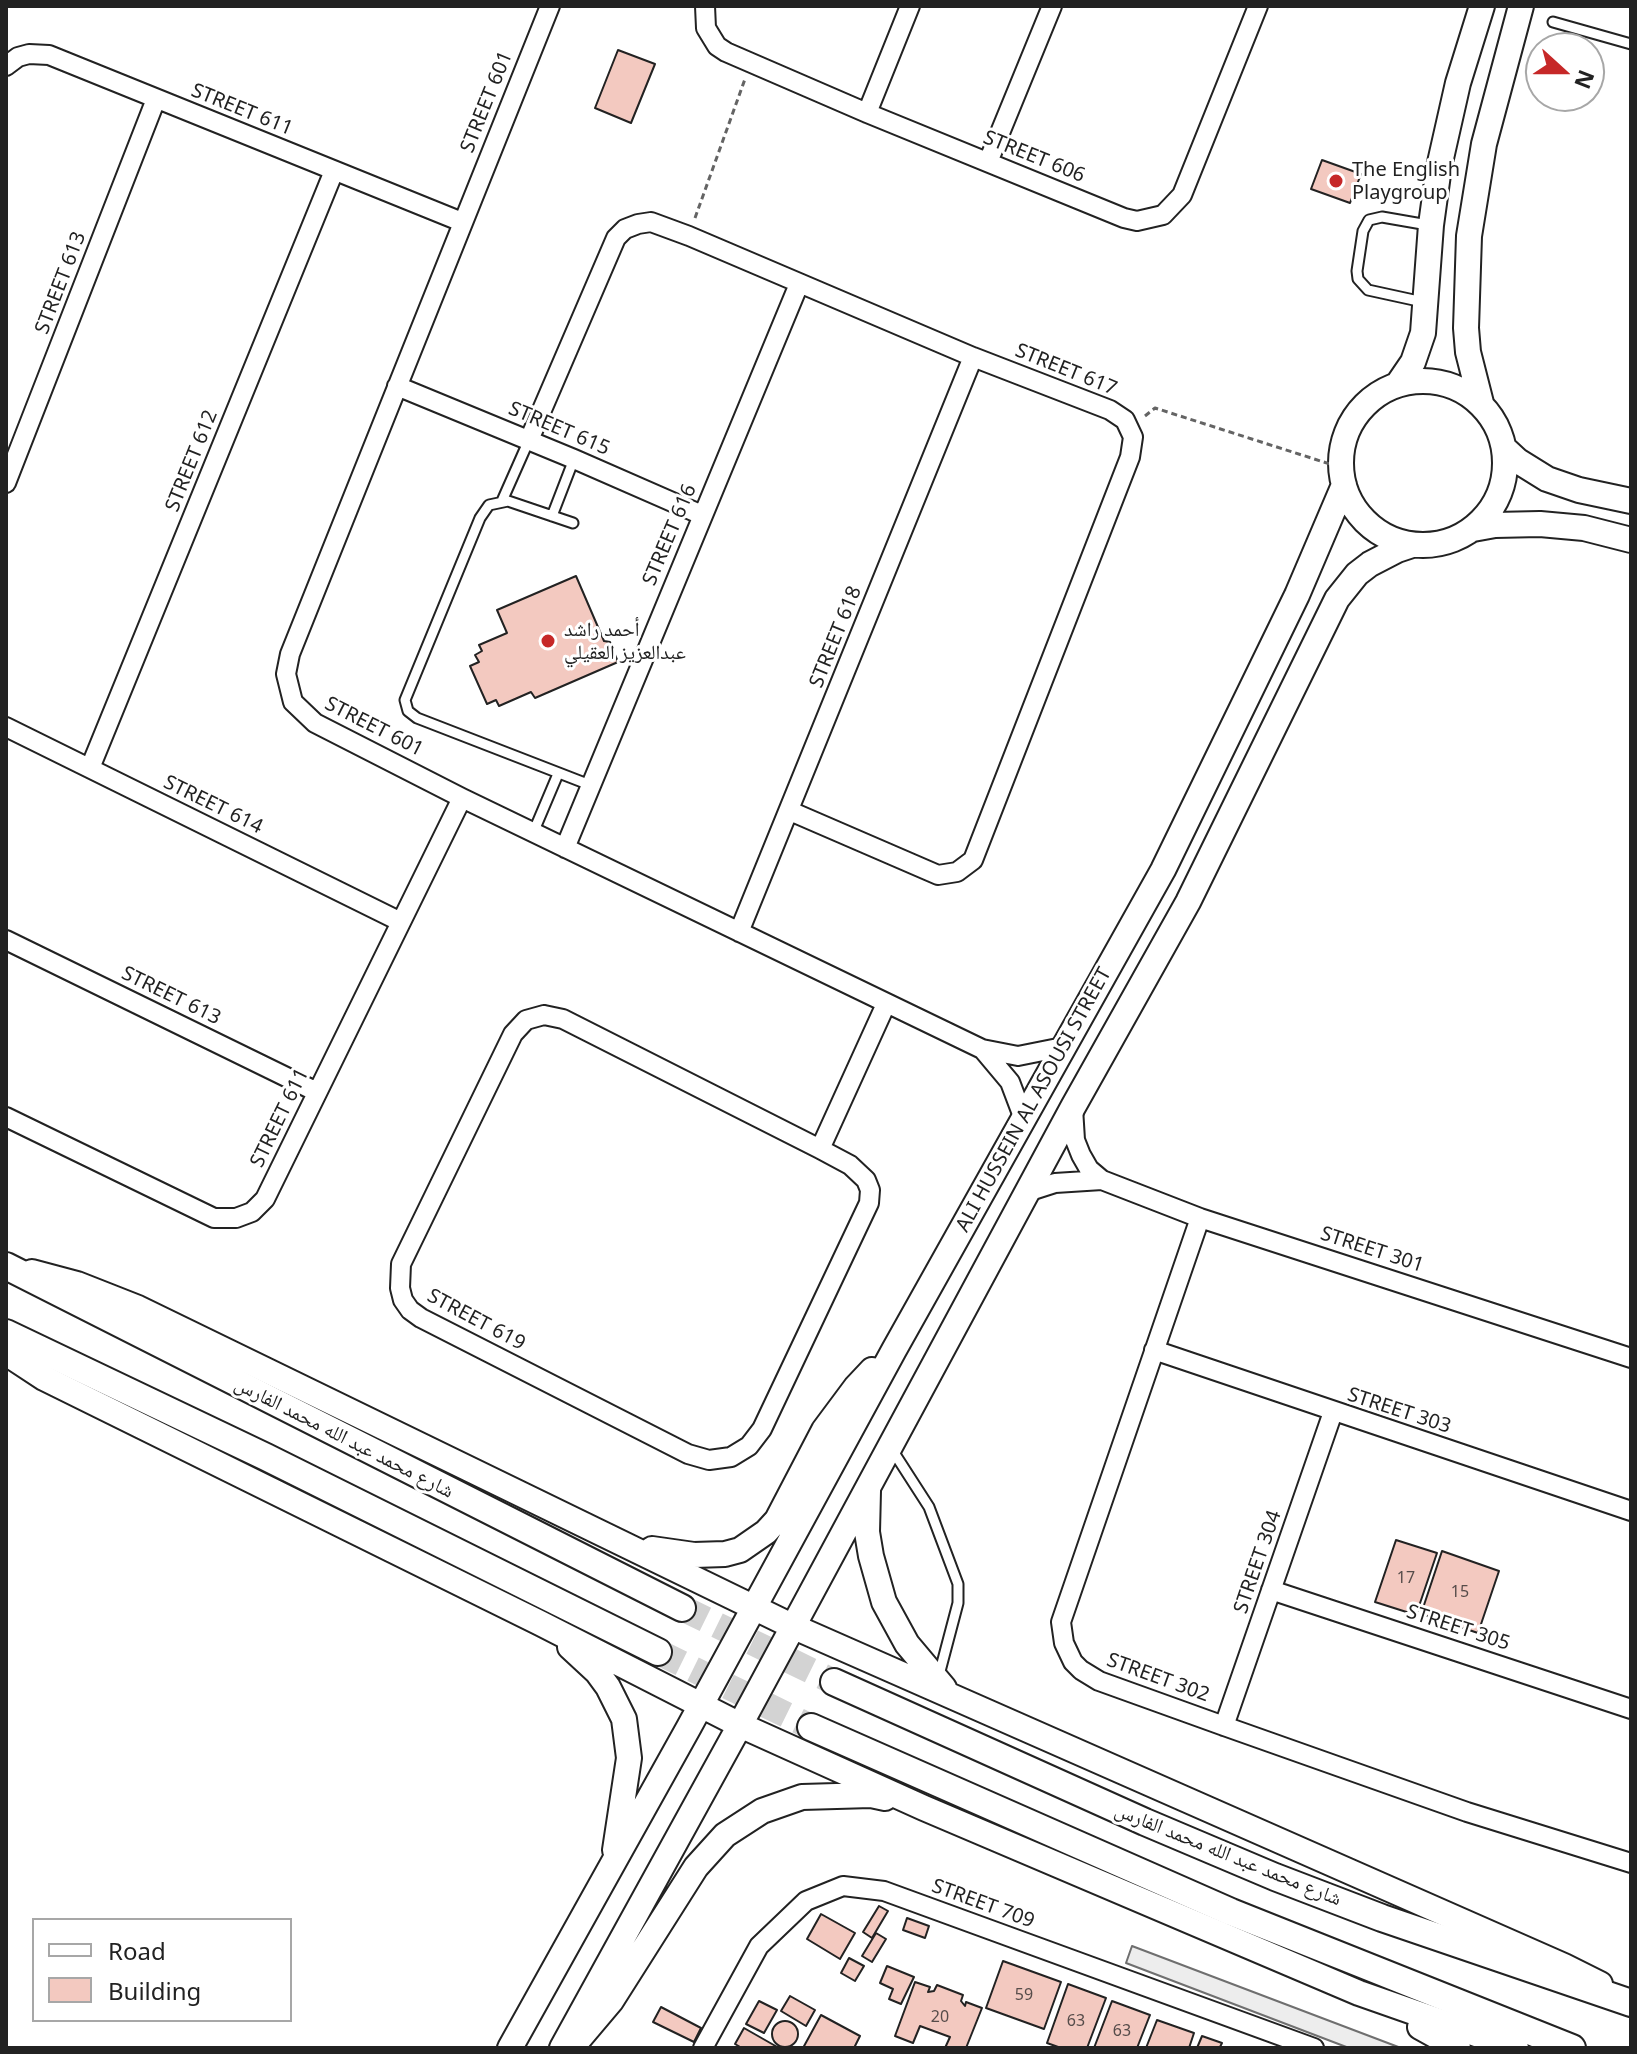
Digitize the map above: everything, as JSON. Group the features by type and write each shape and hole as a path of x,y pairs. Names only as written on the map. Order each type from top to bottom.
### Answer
{"main road":[{"name":"شارع محمد عبد الله محمد الفارس","path":"6,1266 682,1608"},
{"path":"6,1333 266,1457 658,1652"},
{"name":"شارع محمد عبد الله محمد الفارس","path":"834,1682 1275,1877 1382,1918 1628,2002"},
{"path":"811,1727 1231,1912 1572,2048"}],"street":[{"name":"STREET 601","path":"550,6 290,654 286,674 293,702 315,723 462,798 982,1049 1000,1055 1018,1056 1063,1047"},
{"name":"STREET 606","path":"705,6 704,17 710,37 726,52 867,113 1137,221 1163,215 1182,195 1258,6"},
{"path":"867,113 910,6"},
{"path":"988,162 1052,6"},
{"path":"1398,384 1419,349 1426,302 1431,225 1448,125 1482,6"},
{"path":"1473,529 1496,502 1504,476 1505,449 1500,433 1481,403 1468,352 1469,236 1484,144 1521,6"},
{"name":"STREET 611","path":"6,66 18,57 29,54 49,55 462,222"},
{"name":"STREET 613","path":"6,483 156,99"},
{"name":"STREET 612","path":"90,768 334,171"},
{"name":"STREET 617","path":"529,440 616,238 625,229 651,222 973,357 1110,410 1125,420 1130,428"},
{"name":"STREET 616","path":"565,848 799,284"},
{"name":"STREET 618","path":"739,932 973,357"},
{"path":"1481,403 1450,384 1433,381 1398,384 1374,397 1355,416 1342,450 1342,476 1351,503 1369,525 1393,540 1412,545 1444,543 1473,529 1495,525 1540,524 1584,528 1631,540"},
{"name":"STREET 615","path":"397,386 702,515"},
{"path":"790,811 938,875 957,872 973,860 1130,457 1133,437 1130,428"},
{"path":"1505,449 1547,479 1579,490 1631,501"},
{"name":"ALI HUSSEIN AL ASOUSI STREET","path":"510,2048 702,1705 894,1350 1163,870 1314,559 1342,476"},
{"name":"ALI HUSSEIN AL ASOUSI STREET","path":"562,2048 1073,1107 1188,902 1337,599 1357,574 1370,564 1412,545"},
{"name":"STREET 614","path":"6,727 401,922"},
{"name":"STREET 611","path":"6,1117 204,1214 225,1219 244,1216 265,1199 462,798"},
{"name":"STREET 613","path":"6,940 317,1092"},
{"path":"820,1149 886,1004"},
{"name":"STREET 619","path":"535,1016 563,1019 820,1149 860,1171 870,1190 869,1203 762,1429 749,1446 731,1457 709,1460 688,1454 421,1318 403,1300 401,1264 513,1034 526,1020 535,1016"},
{"name":"STREET 601","path":"982,1049 1010,1082 1024,1119"},
{"path":"1073,1107 1073,1132 1081,1155 1089,1169 1102,1180"},
{"name":"STREET 301","path":"1027,1192 1055,1183 1102,1180 1200,1218 1631,1358"},
{"name":"STREET 302","path":"1200,1218 1064,1611 1061,1622 1064,1643 1073,1662 1089,1676 1224,1726 1467,1812 1631,1863"},
{"path":"6,1266 77,1284 138,1308 792,1626 946,1690 1583,1974 1628,2002"},
{"path":"626,1545 709,1556 730,1553 754,1542 777,1520 811,1453 839,1408 894,1350"},
{"name":"STREET 303","path":"1154,1350 1631,1511"},
{"path":"6,1353 44,1378 740,1725 924,1808 1359,1993 1516,2048"},
{"name":"STREET 304","path":"1224,1726 1333,1412"},
{"path":"868,1484 867,1532 880,1591 907,1644 946,1690"},
{"name":"STREET 305","path":"1271,1590 1631,1709"},
{"path":"540,1623 597,1672 624,1719 629,1758 612,1868"},
{"path":"571,2048 611,2001 696,1867 743,1821 781,1803 823,1795 871,1795 924,1808"},
{"name":"STREET 709","path":"703,2048 759,1946 806,1901 843,1886 884,1891 1314,2048"},
{"path":"1359,1993 1458,2048"}],"lane":[{"path":"1553,22 1631,44"},
{"path":"1426,302 1368,290 1358,279 1357,271 1363,231 1369,220 1382,217 1431,225"},
{"path":"502,501 529,440"},
{"path":"552,516 574,459"},
{"path":"573,523 502,501 489,505 480,518 406,693 405,706 417,718 590,785"},
{"path":"533,833 558,774"},
{"path":"889,1445 929,1507 958,1584 946,1690"}],"path":[{"path":"689,236 751,64"},
{"path":"1130,428 1155,408 1342,476"}],"shaded area":[{"path":"1132,1946 1401,2048 1349,2048 1126,1963"}],"building":[{"path":"618,50 655,64 631,123 595,108"},
{"name":"The English Playgroup","path":"1322,160 1361,174 1350,203 1311,189"},
{"name":"أحمد راشد عبدالعزيز العقيلي","path":"576,576 604,641 610,642 618,662 535,698 531,692 499,706 496,700 487,704 470,666 479,662 475,655 482,651 479,645 507,633 497,610"},
{"path":"1396,1540 1437,1553 1416,1615 1375,1602"},
{"path":"1442,1551 1499,1571 1478,1633 1421,1614"},
{"path":"879,1906 888,1911 872,1938 863,1932"},
{"path":"821,1914 855,1933 840,1959 807,1939"},
{"path":"907,1918 929,1926 925,1938 903,1930"},
{"path":"876,1933 886,1939 872,1962 862,1956"},
{"path":"849,1958 864,1966 855,1981 841,1973"},
{"path":"1003,1961 1061,1982 1044,2029 986,2008"},
{"path":"887,1966 914,1977 901,2004 889,1999 893,1989 880,1983"},
{"path":"915,1982 930,1987 928,1992 934,1991 937,1985 963,1995 961,2001 965,2006 966,2002 982,2008 966,2048 945,2048 950,2037 920,2026 913,2043 895,2036"},
{"path":"1068,1984 1106,1998 1087,2048 1061,2048 1047,2043"},
{"path":"790,1996 815,2010 806,2026 781,2011"},
{"path":"759,2001 777,2010 764,2033 746,2024"},
{"path":"1112,2001 1150,2015 1137,2048 1094,2048"},
{"path":"661,2007 701,2028 694,2042 653,2022"},
{"path":"821,2015 860,2036 854,2048 803,2048"},
{"path":"1157,2020 1194,2033 1189,2048 1146,2048"},
{"path":"785,2021 794,2025 798,2034 794,2043 785,2047 776,2043 772,2034 776,2025"},
{"path":"744,2028 779,2048 742,2048 735,2044"},
{"path":"1202,2036 1222,2043 1220,2047 1223,2048 1197,2048"}],"tunnel":[{"path":"682,1608 834,1682"},
{"path":"658,1652 811,1727"}],"place":[{"name":"The English Playgroup","path":"1336,181"},
{"name":"أحمد راشد عبدالعزيز العقيلي","path":"548,641"}]}
